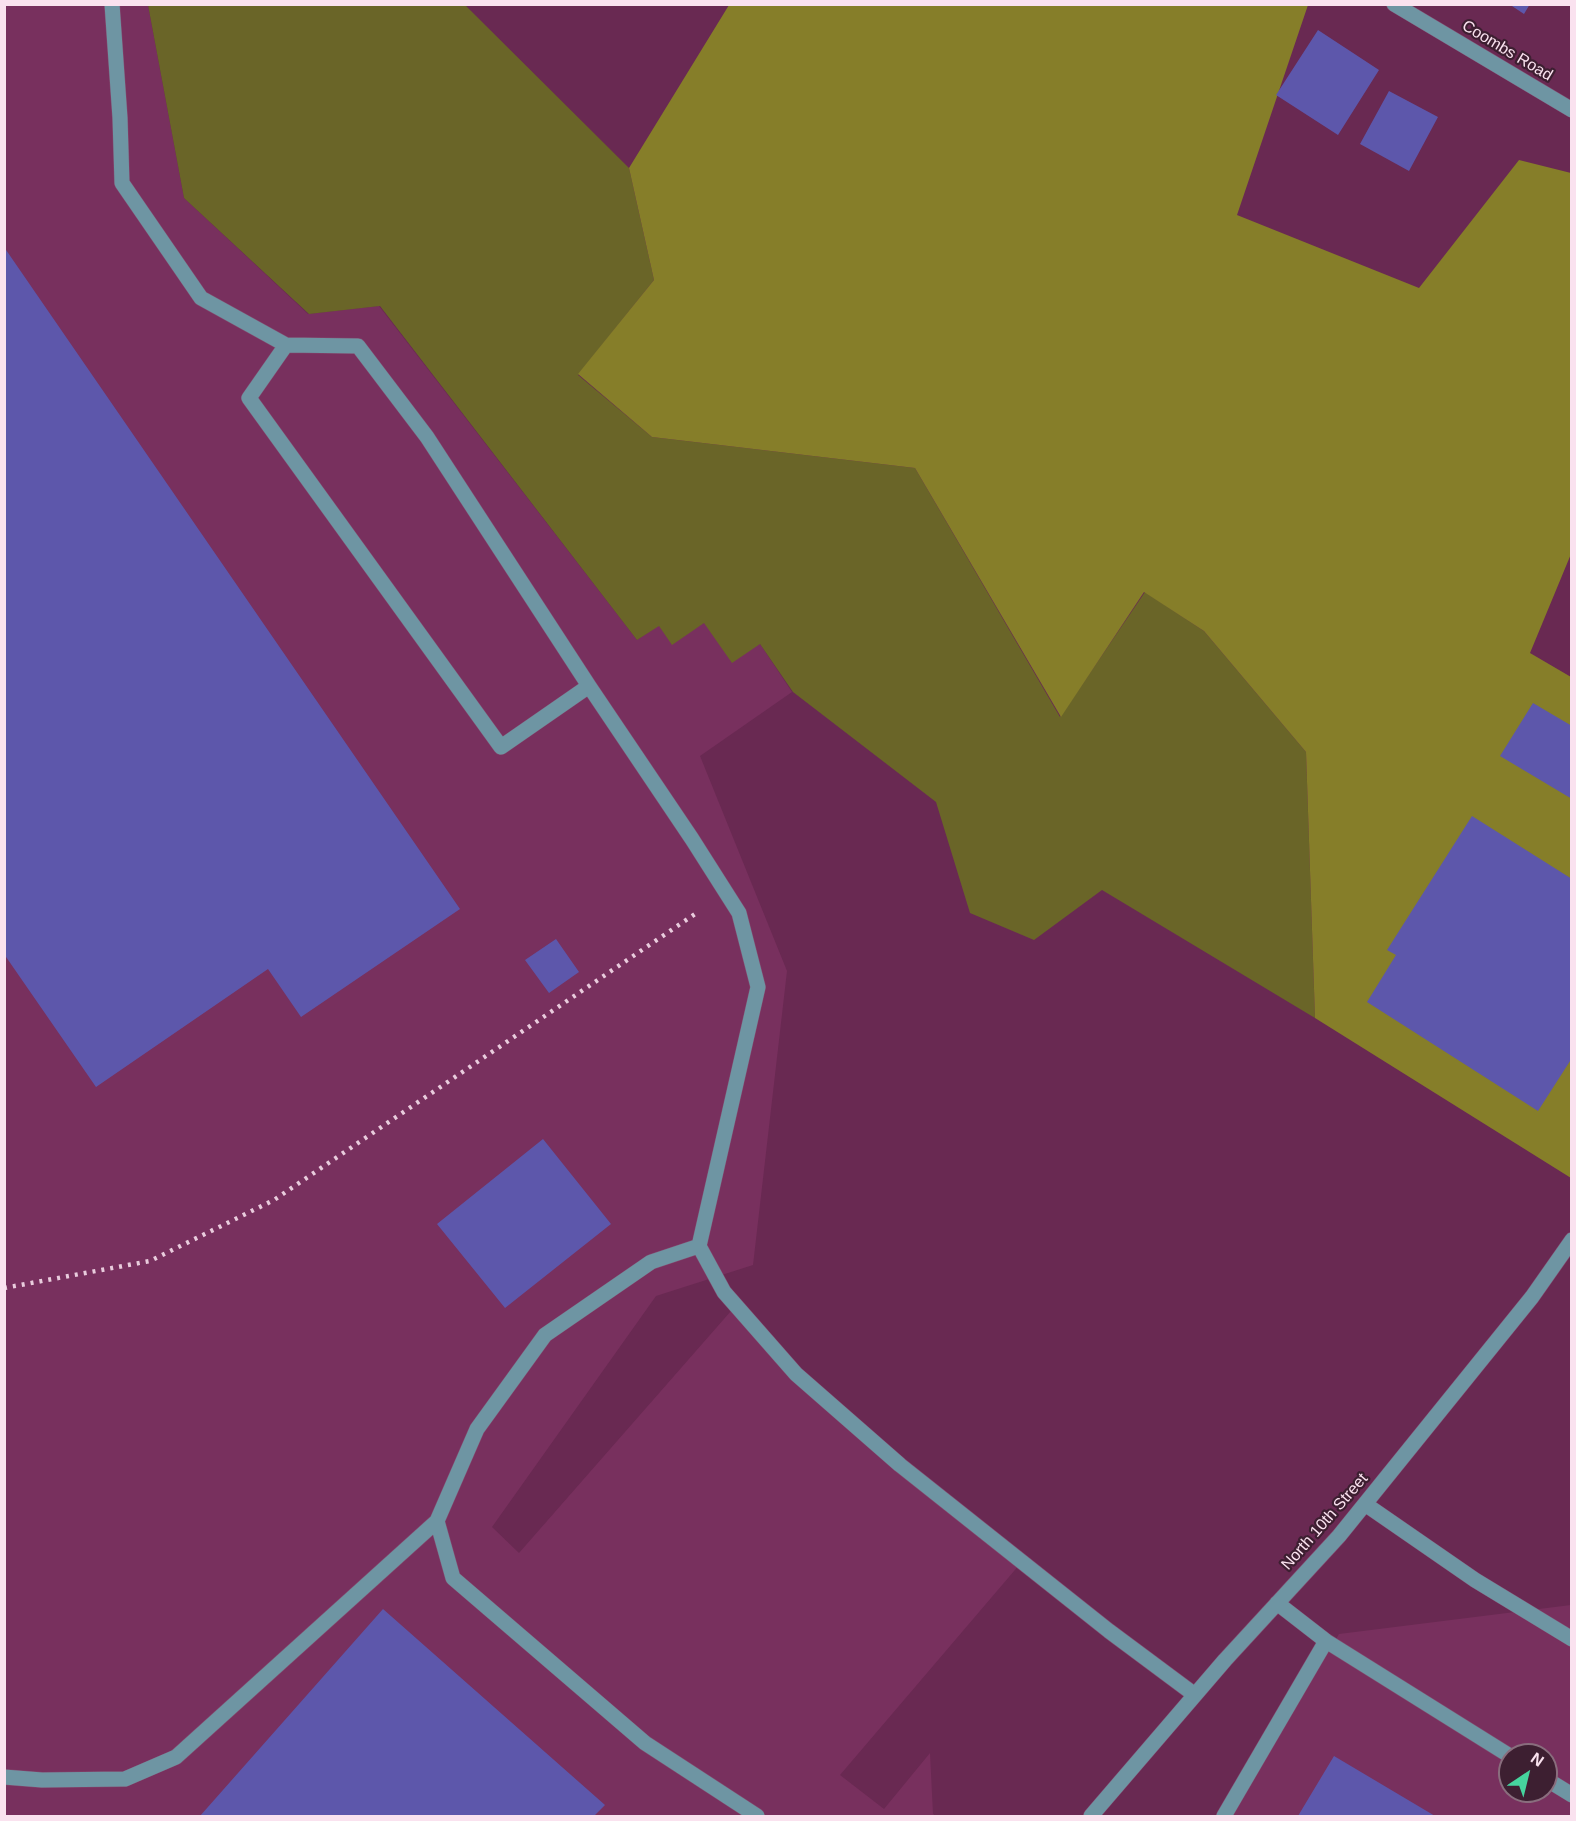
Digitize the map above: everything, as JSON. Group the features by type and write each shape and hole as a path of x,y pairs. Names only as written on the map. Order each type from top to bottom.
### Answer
{"street":[{"path":"112,4 122,183 201,298 286,345 358,346 427,437 739,913 758,987 699,1246 724,1292 796,1374 909,1472 1109,1631 1195,1695"},
{"name":"Coombs Road","path":"1394,4 1572,110"},
{"path":"286,345 249,398 501,747 589,686"},
{"name":"North 10th Street","path":"1091,1816 1195,1695 1340,1536 1532,1297 1572,1240"},
{"path":"4,1776 42,1780 125,1779 176,1757 437,1521 477,1429 545,1335 651,1262 699,1246"},
{"path":"1365,1504 1475,1580 1572,1639"},
{"path":"437,1521 453,1578 645,1743 756,1816"},
{"path":"1277,1603 1326,1641 1498,1748"},
{"path":"1224,1816 1326,1641"},
{"path":"1558,1786 1572,1795"}],"shaded area":[{"path":"5,5 148,5 184,198 308,314 379,306 637,640 659,625 672,644 704,622 760,644 792,692 700,756 787,971 753,1265 656,1296 492,1527 519,1553 731,1311 1020,1564 840,1775 884,1809 930,1753 933,1814 936,1816 5,1816"},
{"path":"148,5 465,5 629,168 654,280 578,375 652,437 915,468 1060,717 1145,592 1204,631 1306,752 1315,1018 1102,890 1034,940 970,913 936,802 793,692 760,644 732,663 704,623 672,645 659,626 637,640 380,306 309,314 184,198"},
{"path":"729,5 1308,5 1237,215 1419,288 1519,160 1571,173 1571,554 1530,653 1571,677 1571,1178 1315,1018 1306,752 1204,631 1144,592 1061,717 915,468 652,437 578,374 654,280 629,168"},
{"path":"1571,1605 1571,1816 1233,1816 1339,1634"}],"building":[{"path":"1509,4 1530,4 1524,14"},
{"path":"1318,30 1379,70 1338,135 1276,95"},
{"path":"1389,91 1438,117 1409,171 1360,144"},
{"path":"4,247 460,909 301,1017 268,969 96,1087 4,954"},
{"path":"1533,703 1572,726 1572,799 1500,756"},
{"path":"1472,816 1572,879 1572,1058 1538,1111 1367,1002 1396,955 1387,950"},
{"path":"556,939 579,972 549,993 525,960"},
{"path":"543,1139 611,1224 505,1308 437,1224"},
{"path":"383,1609 605,1805 594,1816 200,1816"},
{"path":"1334,1756 1435,1816 1298,1816"}],"railway":[{"path":"4,1288 150,1261 274,1200 695,914"}]}
